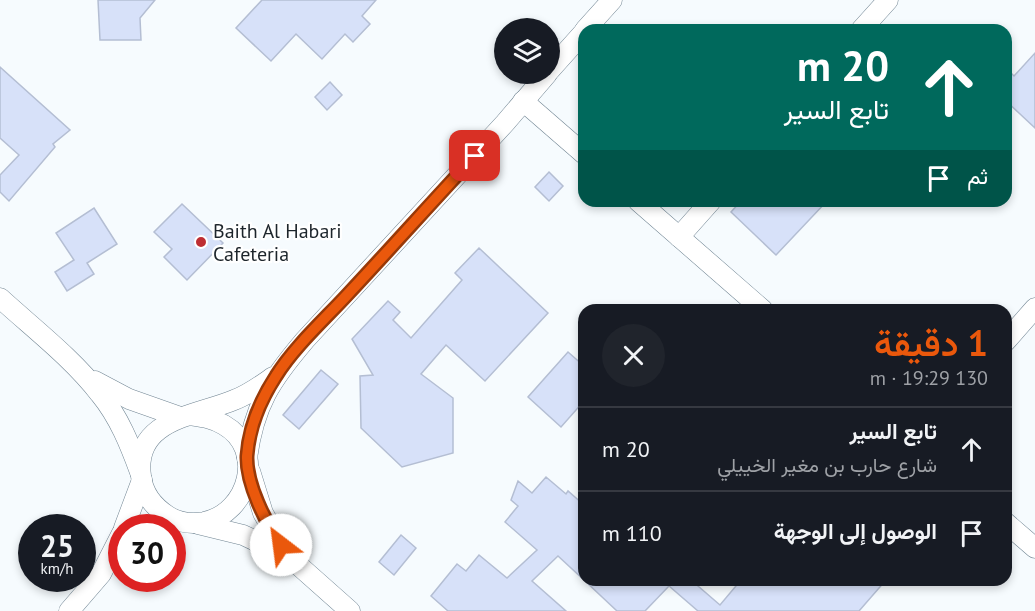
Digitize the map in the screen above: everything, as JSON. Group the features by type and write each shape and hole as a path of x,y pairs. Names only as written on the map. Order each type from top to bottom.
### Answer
{"street":[{"path":"590,24 612,0"},
{"path":"866,24 888,0"},
{"path":"560,58 578,38"},
{"path":"129,514 141,476 142,457 147,443 156,432 167,423 236,399 258,388 277,373 538,84"},
{"path":"523,101 578,149"},
{"path":"645,207 756,304"},
{"path":"679,237 706,207"},
{"path":"0,298 82,373 101,395 117,419 148,496 165,514"},
{"path":"1012,334 1035,308"},
{"path":"82,373 129,399 185,416 209,417 226,426 240,440 263,513 288,556"},
{"path":"186,526 213,520 228,512 240,499 247,483 250,436 266,393 277,373"},
{"path":"186,526 220,528 243,535 288,556 350,611"},
{"path":"1012,528 1035,548"},
{"path":"101,574 108,560"},
{"path":"69,611 108,569"}],"building":[{"path":"98,0 155,0 140,18 141,40 100,40"},
{"path":"262,0 376,0 362,16 370,24 353,42 345,34 322,59 296,34 271,61 236,28"},
{"path":"1035,53 1035,128 1012,107 1012,74 1014,76"},
{"path":"0,67 70,130 53,144 55,147 9,201 0,192 0,175 19,155 0,138"},
{"path":"330,82 342,95 327,110 315,97"},
{"path":"549,172 563,186 549,201 535,187"},
{"path":"182,204 223,243 187,280 164,257 172,249 154,232"},
{"path":"736,207 821,207 776,255 731,212"},
{"path":"94,208 117,244 87,263 94,274 67,291 55,272 74,260 56,233"},
{"path":"479,248 548,313 485,381 446,345 421,374 453,398 453,453 402,467 361,428 360,376 373,375 352,339 388,301 400,312 393,320 411,338 462,280 455,273"},
{"path":"568,352 578,361 578,408 561,427 528,397"},
{"path":"321,370 338,384 299,429 283,415"},
{"path":"546,477 566,494 568,491 578,500 578,574 558,556 532,581 566,611 448,611 431,596 457,564 466,571 479,555 507,578 537,550 505,522 518,506 511,500 518,481 532,493"},
{"path":"401,535 416,548 394,575 379,562"},
{"path":"590,586 669,586 645,611 617,611"},
{"path":"669,586 698,586 720,605 736,586 881,586 859,611 698,611"}],"place":[{"name":"Baith Al Habari Cafeteria","path":"201,242"}],"route":[{"path":"281,545 263,513 254,490 247,458 250,436 266,393 277,373 305,340 475,156"}]}
